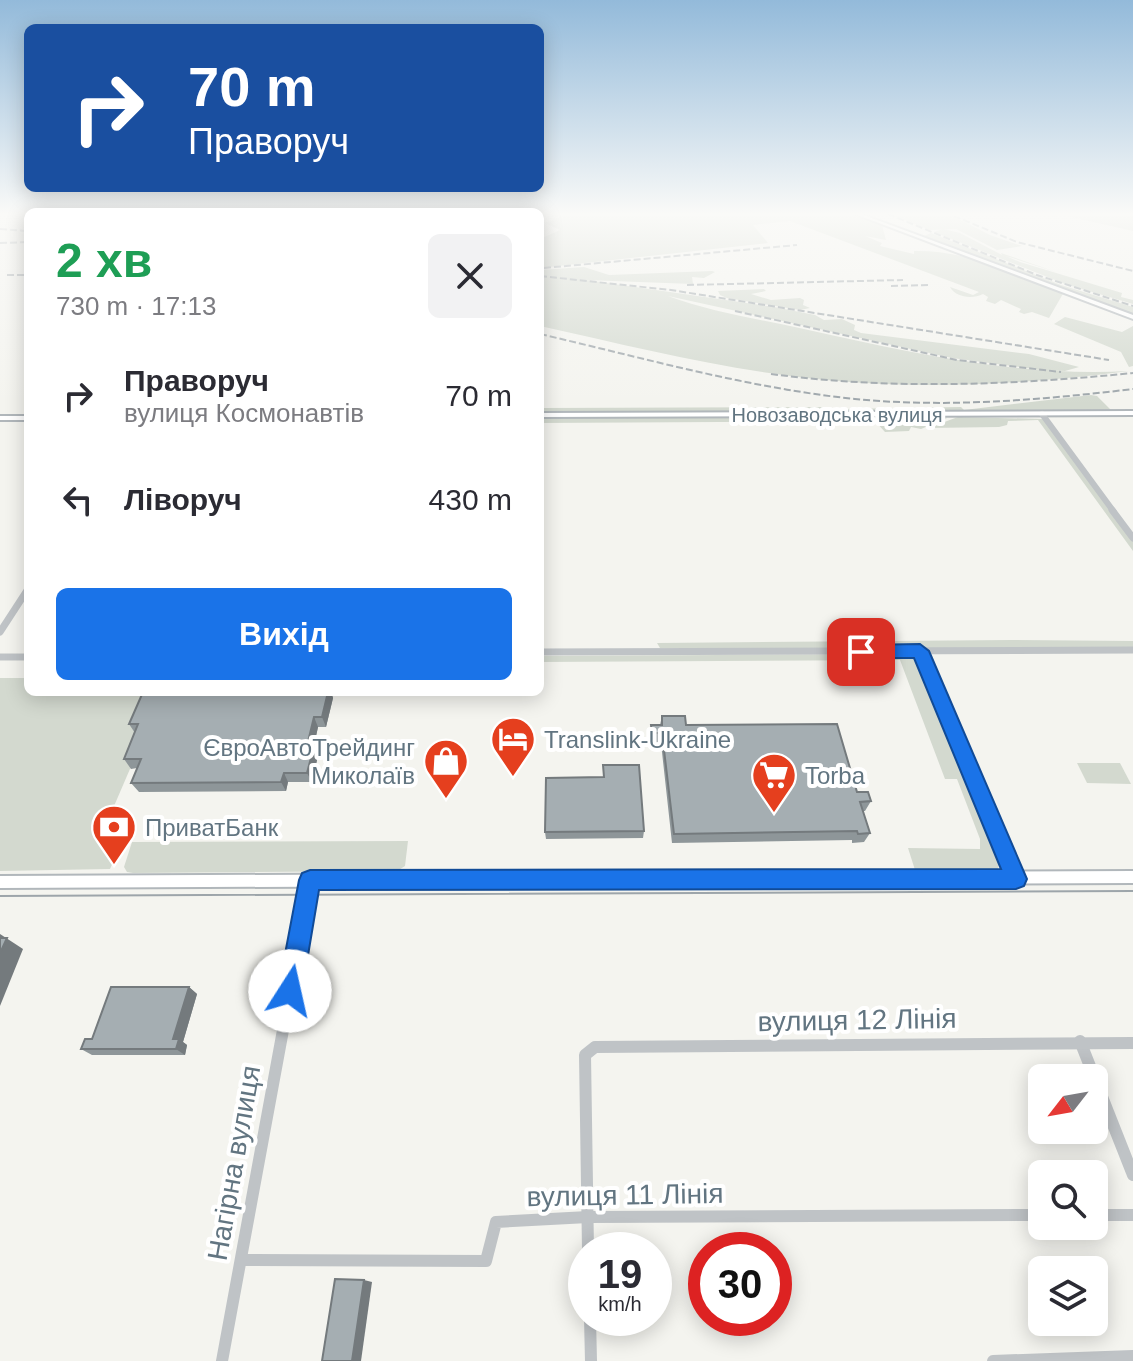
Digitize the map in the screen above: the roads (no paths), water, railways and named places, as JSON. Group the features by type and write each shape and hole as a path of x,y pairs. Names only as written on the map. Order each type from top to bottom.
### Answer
{"main road":[{"path":"1027,278 1133,317"},
{"name":"Новозаводська вулиця","path":"544,415 1133,413"},
{"path":"0,418 24,418"},
{"path":"0,882 1133,877"}],"street":[{"path":"1042,414 1133,538"},
{"path":"0,632 24,595"},
{"path":"544,652 1133,650"},
{"path":"920,651 1016,879"},
{"path":"0,657 24,657"},
{"name":"Нагірна вулиця","path":"222,1361 310,880"},
{"path":"1080,1041 1133,1175"},
{"name":"вулиця 12 Лінія","path":"588,1217 585,1055 595,1047 1133,1043"},
{"name":"вулиця 11 Лінія","path":"241,1260 486,1261 492,1227 496,1222 588,1217 1028,1215"},
{"path":"1108,1215 1133,1215"},
{"path":"588,1217 588,1232"},
{"path":"590,1336 591,1361"},
{"path":"993,1361 1133,1356"}],"tram line":[{"path":"0,896 1133,891"}],"railway":[{"path":"554,278 671,290 1109,360"},
{"path":"1045,278 1133,306"},
{"path":"687,285 903,280"},
{"path":"891,286 931,285"},
{"path":"735,311 957,360 1061,372"},
{"path":"544,335 736,380 855,399 924,403 994,402 1133,389"},
{"path":"771,374 862,382 952,384 1133,373"}],"place":[{"name":"Translink-Ukraine","path":"513,778"},
{"name":"ЄвроАвтоТрейдинг Миколаїв","path":"446,800"},
{"name":"Torba","path":"774,814"},
{"name":"ПриватБанк","path":"114,866"}]}
